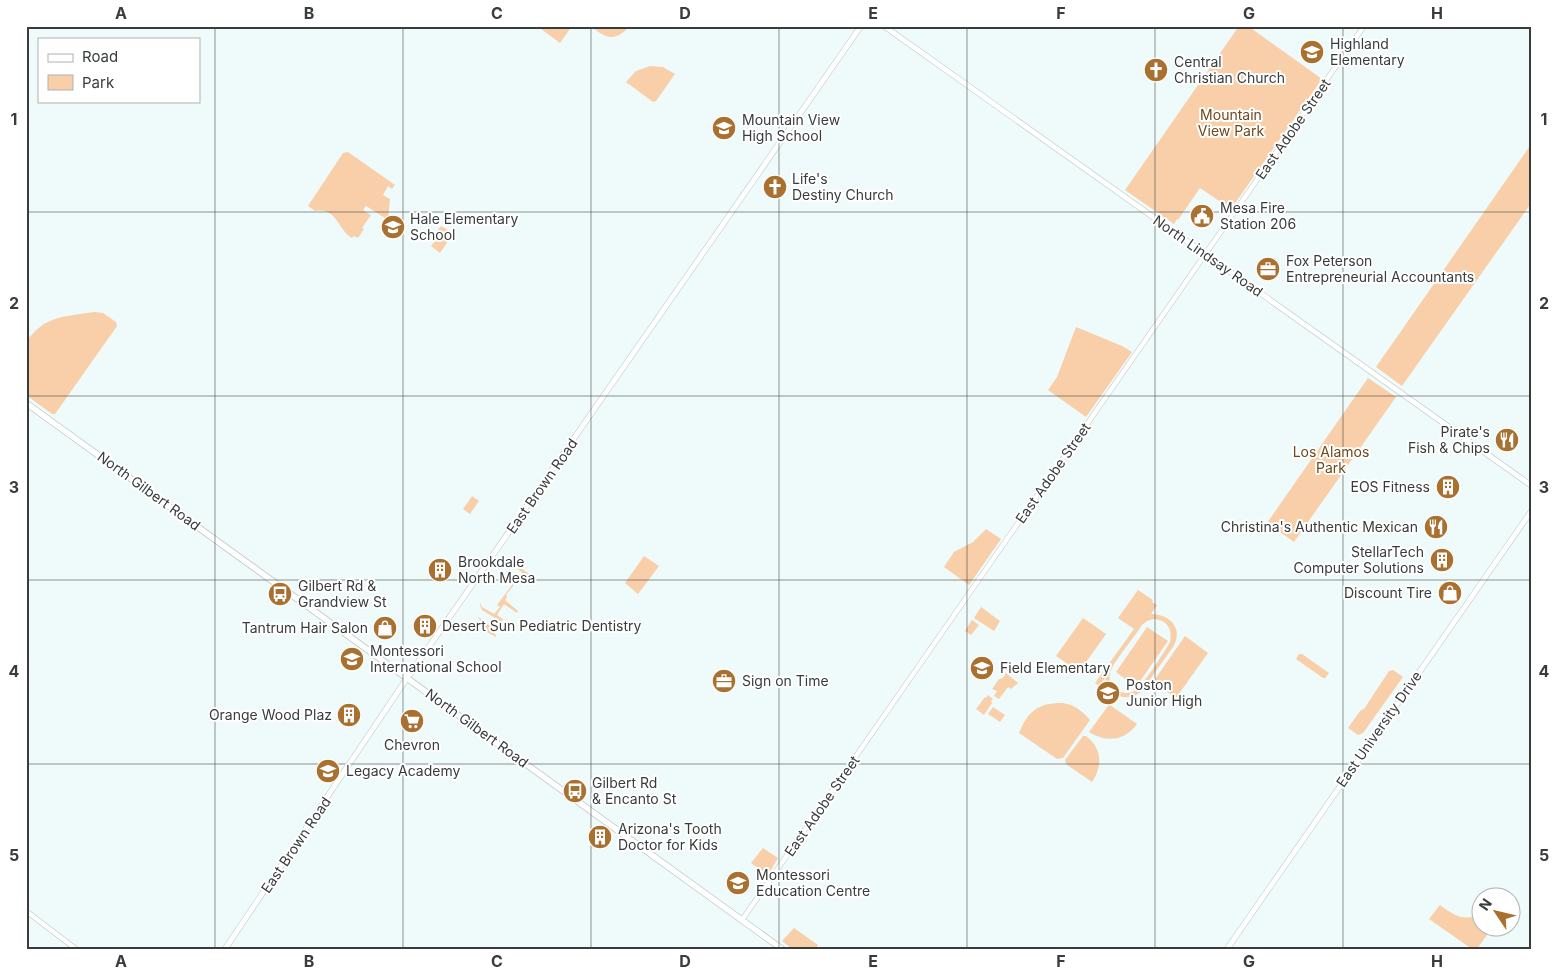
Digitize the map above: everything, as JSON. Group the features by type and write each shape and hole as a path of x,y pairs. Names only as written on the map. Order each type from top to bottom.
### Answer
{"main road":[{"name":"East Brown Road","path":"225,949 408,678 861,26"},
{"name":"North Lindsay Road","path":"884,26 1532,486"},
{"name":"North Gilbert Road","path":"26,403 782,949"},
{"name":"East University Drive","path":"1227,949 1532,510"}],"street":[{"name":"East Adobe Street","path":"742,920 1364,26"},
{"path":"26,911 76,949"}],"green space":[{"path":"537,26 572,26 560,43"},
{"path":"591,26 629,26 620,35 611,37 601,34"},
{"name":"Mountain View Park","path":"1239,26 1248,26 1322,79 1231,209 1200,188 1174,224 1125,190"},
{"path":"650,66 663,67 675,74 656,101 653,102 626,82 636,71"},
{"path":"1532,143 1532,202 1402,386 1376,367"},
{"path":"348,152 395,185 392,189 388,186 383,195 390,199 388,220 366,206 363,210 371,215 358,238 354,236 352,238 347,234 328,212 315,211 308,206 343,153"},
{"path":"441,226 450,231 451,237 440,253 431,246 440,234 437,231"},
{"path":"94,312 103,313 116,322 117,326 55,414 52,414 26,395 26,342 33,333 48,322"},
{"path":"1076,327 1132,352 1086,417 1048,390 1057,377"},
{"name":"Los Alamos Park","path":"1368,378 1396,397 1294,542 1267,523"},
{"path":"472,496 479,501 470,514 463,509"},
{"path":"986,529 1001,539 969,585 944,567 954,552 973,542"},
{"path":"644,556 659,566 638,594 625,583"},
{"path":"506,562 510,562 525,571 532,576 536,583 523,573 506,595 505,600 518,611 517,613 504,604 497,615 504,620 500,621 482,610 480,603 482,607 494,614 500,607 497,605 522,572"},
{"path":"1138,590 1157,605 1151,614 1169,620 1176,629 1177,634 1173,647 1141,692 1130,697 1119,696 1114,693 1105,678 1099,686 1095,683 1134,629 1118,618","holes":["1159,620 1166,623 1170,629 1170,642 1140,687 1131,692 1121,692 1112,686 1110,681 1111,670 1142,625 1147,621"]},
{"path":"981,607 1000,621 994,631 974,618"},
{"path":"477,616 494,629 496,637 483,630 484,626"},
{"path":"1083,618 1106,634 1079,672 1056,656"},
{"path":"972,620 979,625 971,635 965,631"},
{"path":"1147,627 1168,641 1136,687 1116,672"},
{"path":"1185,636 1208,653 1176,698 1153,682"},
{"path":"1299,654 1302,654 1329,673 1323,678 1296,659"},
{"path":"1393,670 1403,677 1363,733 1358,735 1348,728 1360,711 1364,709 1389,671"},
{"path":"1006,673 1018,683 1011,689 1008,687 999,699 994,696 997,691 992,689"},
{"path":"988,695 993,699 984,715 976,709"},
{"path":"1062,703 1078,708 1090,720 1063,758 1057,759 1019,733 1026,719 1035,710 1046,705"},
{"path":"1110,705 1137,724 1132,730 1121,737 1108,739 1095,736 1089,732"},
{"path":"993,707 1005,715 1000,722 988,714"},
{"path":"1083,736 1086,736 1091,741 1098,752 1098,770 1092,782 1066,764 1065,760"},
{"path":"763,848 778,858 768,875 751,863"},
{"path":"1440,905 1449,912 1459,916 1470,917 1470,938 1485,938 1477,949 1472,949 1429,919"},
{"path":"794,928 818,945 816,949 792,949 782,941"}],"place":[{"name":"Highland Elementary","path":"1312,52"},
{"name":"Central Christian Church","path":"1156,70"},
{"name":"Mountain View High School","path":"724,128"},
{"name":"Life's Destiny Church","path":"775,187"},
{"name":"Mesa Fire Station 206","path":"1202,216"},
{"name":"Hale Elementary School","path":"393,227"},
{"name":"Fox Peterson Entrepreneurial Accountants","path":"1268,269"},
{"name":"Pirate's Fish & Chips","path":"1507,440"},
{"name":"EOS Fitness","path":"1448,487"},
{"name":"Christina's Authentic Mexican","path":"1436,527"},
{"name":"StellarTech Computer Solutions","path":"1442,560"},
{"name":"Brookdale North Mesa","path":"440,570"},
{"name":"Discount Tire","path":"1450,593"},
{"name":"Gilbert Rd & Grandview St","path":"280,594"},
{"name":"Desert Sun Pediatric Dentistry","path":"425,626"},
{"name":"Tantrum Hair Salon","path":"385,628"},
{"name":"Montessori International School","path":"352,659"},
{"name":"Field Elementary","path":"982,668"},
{"name":"Sign on Time","path":"724,681"},
{"name":"Poston Junior High","path":"1108,693"},
{"name":"Orange Wood Plaz","path":"349,715"},
{"name":"Chevron","path":"412,721"},
{"name":"Legacy Academy","path":"328,771"},
{"name":"Gilbert Rd & Encanto St","path":"575,791"},
{"name":"Arizona's Tooth Doctor for Kids","path":"600,837"},
{"name":"Montessori Education Centre","path":"738,883"}]}
